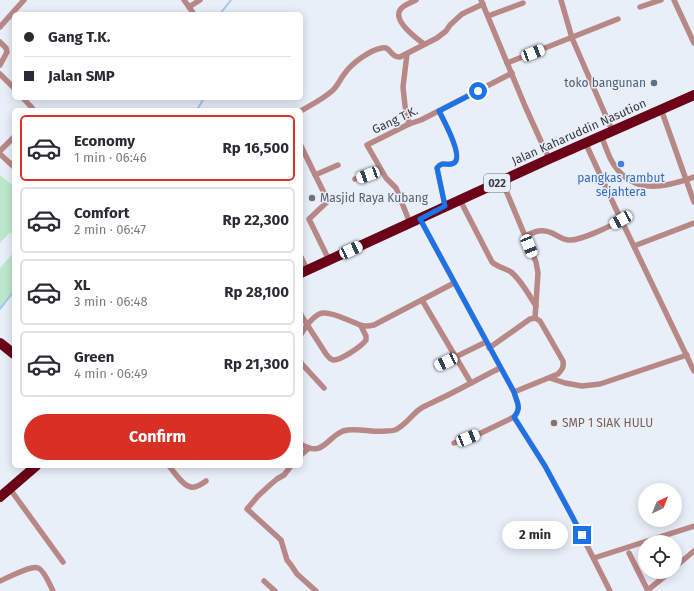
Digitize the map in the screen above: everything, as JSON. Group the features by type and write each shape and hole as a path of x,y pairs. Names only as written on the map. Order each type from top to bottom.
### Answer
{"highway":[{"name":"Jalan Kaharuddin Nasution","path":"304,272 585,142 694,95"},
{"path":"0,343 12,352"},
{"path":"0,497 34,468"}],"street":[{"path":"13,12 24,0"},
{"path":"184,0 193,12"},
{"path":"189,7 200,0"},
{"path":"416,0 399,11 399,18 402,24 424,44"},
{"path":"560,0 572,38 612,130"},
{"path":"640,7 661,0"},
{"path":"674,0 694,43"},
{"path":"303,110 332,90 340,81 345,72 362,56 381,48 387,48 394,56 397,57 407,54 437,38 462,14 482,2 549,159"},
{"path":"488,16 523,3"},
{"path":"0,27 12,14"},
{"path":"507,63 618,19"},
{"path":"0,42 6,48 7,52 0,65"},
{"path":"407,54 403,87 409,124"},
{"name":"Gang T.K.","path":"410,223 396,188 386,178 367,145 409,124 421,120 512,73"},
{"path":"0,74 12,86"},
{"path":"25,100 32,108"},
{"path":"661,109 694,202"},
{"path":"439,111 454,143 457,156 454,163 449,165 444,163 439,165 437,168 445,206"},
{"path":"601,135 611,159 618,170 624,177 634,184 642,186 660,186 694,177"},
{"path":"12,139 0,153 12,165"},
{"path":"585,142 694,370"},
{"path":"303,152 327,199 327,202 309,219 329,260"},
{"path":"315,175 338,165"},
{"path":"355,179 381,170"},
{"path":"502,181 536,262 538,272 535,318"},
{"path":"460,200 492,262 512,273 519,280 536,306"},
{"path":"420,219 514,392 519,408 514,417 505,422 454,443"},
{"path":"525,236 544,230 568,240 576,240 611,226 621,220"},
{"path":"634,246 694,223"},
{"path":"303,331 317,315 324,313 339,316 361,326 366,327 374,325 454,283"},
{"path":"422,300 471,383"},
{"path":"437,366 455,357 488,345 530,319 535,318 540,321 563,361 564,366 558,374 514,392"},
{"path":"303,319 326,354 330,359 334,360 359,347 366,340 366,336 361,326"},
{"path":"550,378 565,383 582,386 600,384 687,355"},
{"path":"303,365 324,388"},
{"path":"303,454 311,449 320,448 339,433 350,430 379,432 395,430 406,422 415,412 423,407 500,368"},
{"path":"514,417 545,466 610,591"},
{"path":"303,445 311,449"},
{"path":"171,468 187,486 195,487 206,481"},
{"path":"289,468 284,475 271,484 247,509 281,540 288,560 297,574 316,591"},
{"path":"10,489 62,562"},
{"path":"594,558 694,526"},
{"path":"682,562 694,552"},
{"path":"629,553 648,591 662,579"},
{"path":"0,581 30,568 38,568 54,591"},
{"path":"264,581 275,591"}],"green space":[{"path":"0,175 12,185 12,234 10,232 0,243"},
{"path":"12,254 12,294 0,309 0,268"}],"waterway":[{"path":"222,12 231,0"},
{"path":"198,108 203,100"},
{"path":"0,309 12,294"}],"place":[{"name":"toko bangunan","path":"654,83"},
{"name":"pangkas rambut sejahtera","path":"621,164"},
{"name":"Masjid Raya Kubang","path":"312,198"},
{"name":"SMP 1 SIAK HULU","path":"554,423"}],"route":[{"path":"478,91 439,111 454,143 457,156 454,163 449,165 444,163 439,165 437,168 445,206 420,219 482,336 514,392 519,408 514,417 545,466 582,535"}]}
